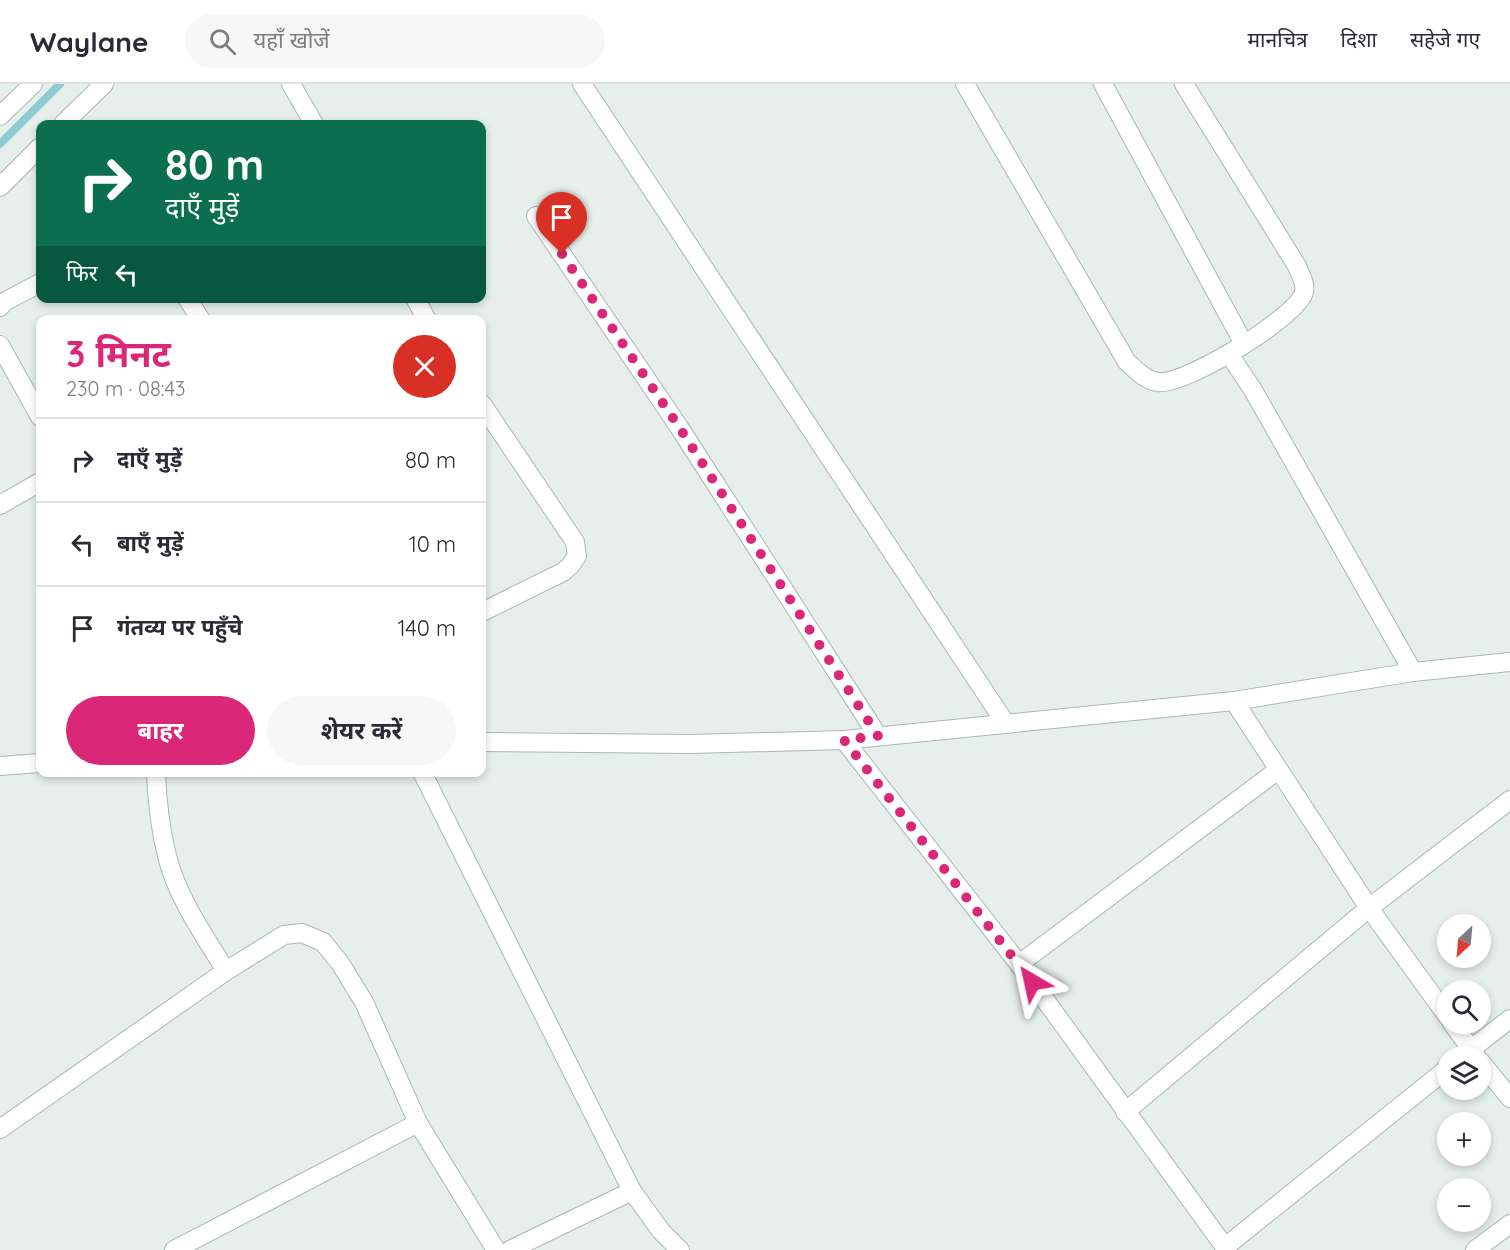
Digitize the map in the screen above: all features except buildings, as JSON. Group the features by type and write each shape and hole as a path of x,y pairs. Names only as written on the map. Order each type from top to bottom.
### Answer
{"street":[{"path":"0,116 33,84"},
{"path":"81,118 104,84"},
{"path":"291,84 312,120"},
{"path":"582,84 1006,724"},
{"path":"965,84 1127,362 1144,377 1158,383 1182,379 1237,349 1294,308 1304,294 1304,283 1297,266 1184,84"},
{"path":"1102,84 1237,349 1253,390 1413,672"},
{"path":"0,187 36,151"},
{"path":"536,216 679,427 878,736"},
{"path":"0,307 4,302 36,285"},
{"path":"0,345 36,410"},
{"path":"486,410 575,542 577,556 562,572 486,610"},
{"path":"0,505 36,484"},
{"path":"486,742 690,744 844,740 1234,701 1413,672 1510,662"},
{"path":"1234,701 1369,908 1437,1002"},
{"path":"844,740 1019,963 1226,1249 1437,1077"},
{"path":"0,766 36,763"},
{"path":"1019,963 1278,770"},
{"path":"156,777 157,802 167,857 184,899 226,971"},
{"path":"425,777 632,1191 661,1231 680,1250"},
{"path":"1125,1112 1369,908 1510,800"},
{"path":"0,1129 226,971 284,935 302,933 323,942 340,963 364,1002 418,1123 496,1250"},
{"path":"1482,1046 1510,1018"},
{"path":"1491,1077 1510,1098"},
{"path":"174,1250 418,1123"},
{"path":"510,1250 632,1191"},
{"path":"1475,1250 1510,1224"}],"waterway":[{"path":"0,144 60,84"}],"route":[{"path":"562,254 679,427 878,736 844,740 1032,982"}]}
